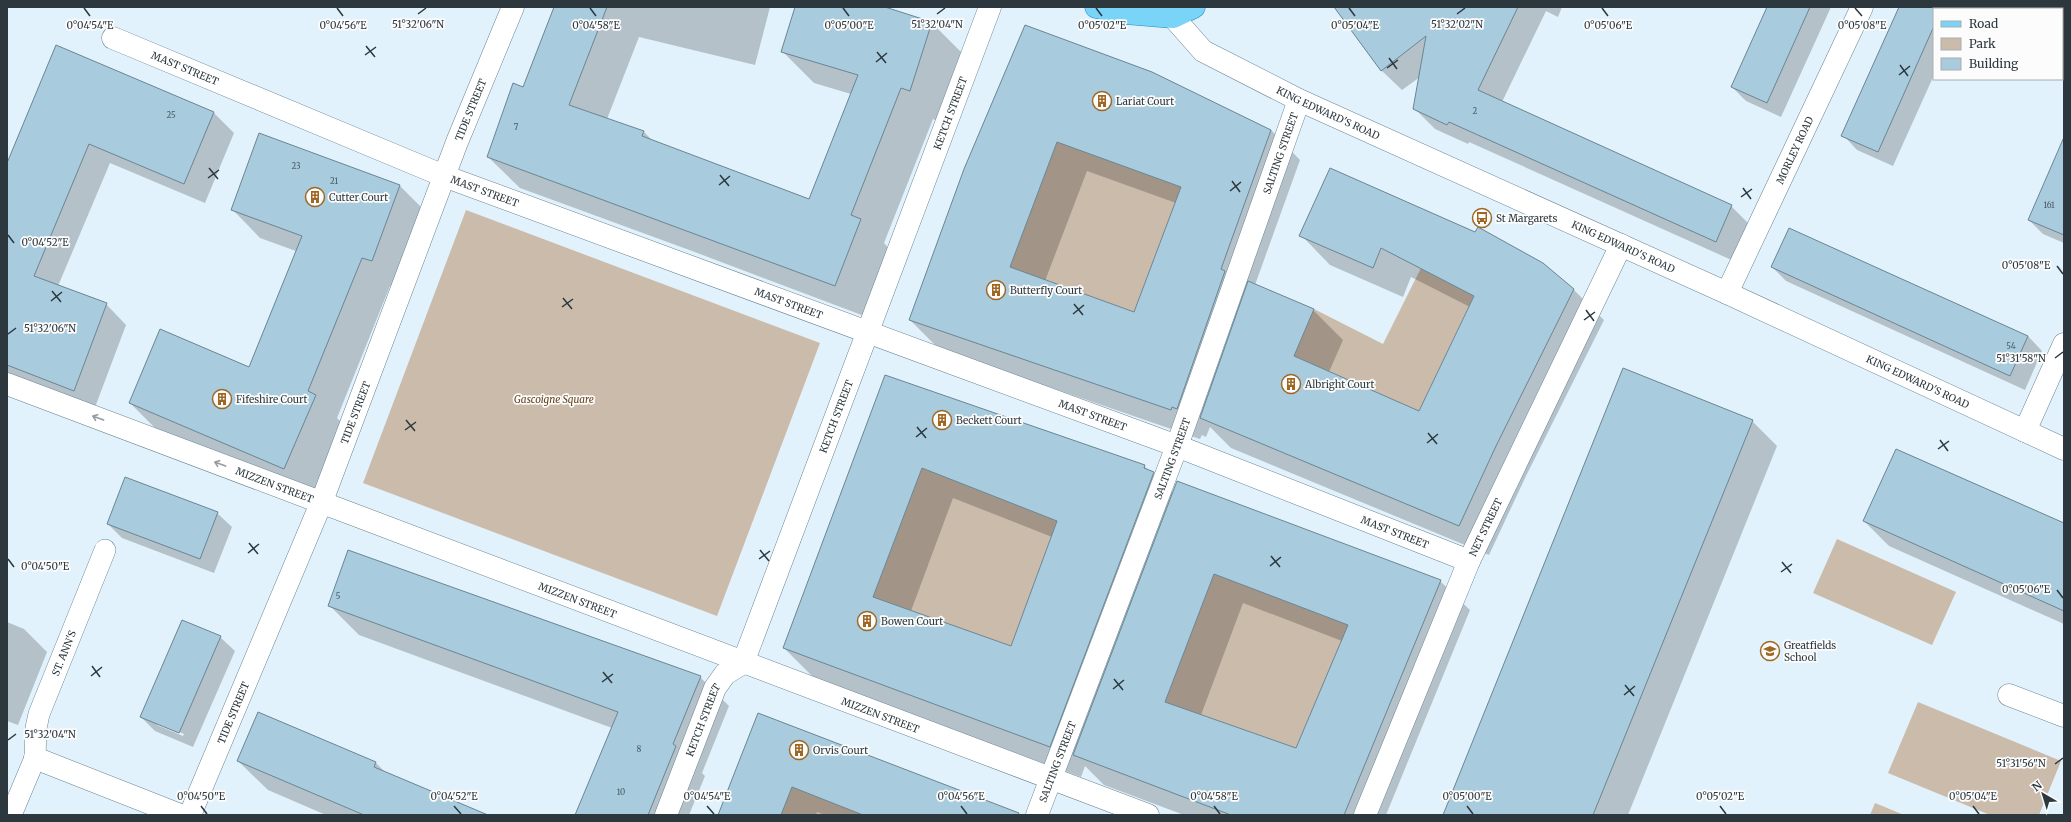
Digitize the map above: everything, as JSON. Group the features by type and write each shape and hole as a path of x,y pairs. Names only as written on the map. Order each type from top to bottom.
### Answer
{"main road":[{"path":"1096,7 1125,13 1173,16 1194,7"}],"street":[{"name":"TIDE STREET","path":"190,815 322,502 457,142 514,7"},
{"name":"KETCH STREET","path":"666,815 715,688 725,674 743,663 990,7"},
{"name":"MORLEY ROAD","path":"1727,293 1862,7"},
{"name":"KING EDWARD'S ROAD","path":"1173,16 1203,51 1299,100 1727,293 2064,449"},
{"name":"MAST STREET","path":"112,38 444,176 1177,446 1469,560"},
{"name":"SALTING STREET","path":"1037,815 1177,446 1299,100"},
{"name":"NET STREET","path":"1365,815 1469,560 1621,245"},
{"path":"2025,430 2064,344"},
{"name":"MIZZEN STREET","path":"7,384 1148,815"},
{"path":"2009,695 2064,716"},
{"path":"35,758 180,815"}],"lane":[{"name":"ST. ANN'S","path":"10,815 35,758 36,728 39,714 105,550"}],"green space":[{"path":"1057,142 1181,187 1134,312 1010,267"},
{"name":"Gascoigne Square","path":"466,210 820,343 717,616 363,483"},
{"path":"1421,268 1477,289 1419,411 1294,356 1314,309 1383,344"},
{"path":"922,468 1057,521 1011,646 873,597"},
{"path":"1837,539 1956,592 1932,645 1813,593"},
{"path":"1214,574 1348,625 1296,748 1165,702"},
{"path":"1918,702 2061,761 2039,815 1990,815 1888,773"},
{"path":"792,787 863,815 781,815"},
{"path":"1875,803 1904,815 1870,815"}],"building":[{"path":"554,7 607,7 569,105 644,131 642,136 809,199 858,75 781,52 795,7 885,7 932,22 910,91 901,88 851,215 861,219 835,286 487,157 513,83 523,87"},
{"path":"1334,7 1518,7 1478,90 1732,205 1716,242 1449,122 1447,125 1413,109 1426,36 1381,71"},
{"path":"1767,7 1810,7 1767,103 1731,87"},
{"path":"1899,7 1943,7 1933,8 1933,28 1878,152 1841,136"},
{"path":"1025,25 1152,72 1271,130 1221,269 1225,271 1177,409 1172,407 1171,410 909,320 964,169","holes":["1057,142 1181,187 1134,312 1010,267"]},
{"path":"56,45 214,112 184,184 89,144 34,276 107,303 74,391 7,365 7,163"},
{"path":"259,133 400,185 372,261 362,258 308,391 316,395 284,469 129,403 160,329 249,367 302,236 231,210"},
{"path":"2064,137 2064,235 2028,220"},
{"path":"1330,168 1475,232 1478,227 1543,263 1574,289 1496,446 1459,526 1200,418 1248,281 1314,309 1294,356 1419,411 1474,296 1381,248 1373,268 1299,236"},
{"path":"1789,228 2028,336 2010,376 1771,267"},
{"path":"1623,368 1753,420 1593,815 1443,815"},
{"path":"885,375 1145,465 1144,468 1154,472 1050,747 783,648","holes":["922,468 1057,521 1011,646 873,597"]},
{"path":"1896,449 2064,523 2064,611 1863,521"},
{"path":"125,477 218,512 200,559 107,524"},
{"path":"1177,481 1441,580 1344,815 1231,815 1073,755","holes":["1214,574 1348,625 1296,748 1165,702"]},
{"path":"348,550 701,676 673,744 676,746 648,815 575,815 618,712 328,606"},
{"path":"182,620 221,636 179,733 140,717"},
{"path":"258,712 376,762 374,767 488,815 364,815 237,761"},
{"name":"Orvis Court","path":"758,713 1019,813 1018,815 863,815 792,787 781,815 718,815"}],"place":[{"name":"Lariat Court","path":"1102,101"},
{"name":"Cutter Court","path":"315,197"},
{"name":"St Margarets","path":"1482,218"},
{"name":"Butterfly Court","path":"996,290"},
{"name":"Albright Court","path":"1291,384"},
{"name":"Fifeshire Court","path":"222,399"},
{"name":"Beckett Court","path":"942,420"},
{"name":"Bowen Court","path":"867,621"},
{"name":"Greatfields School","path":"1770,651"},
{"name":"Orvis Court","path":"799,750"}]}
